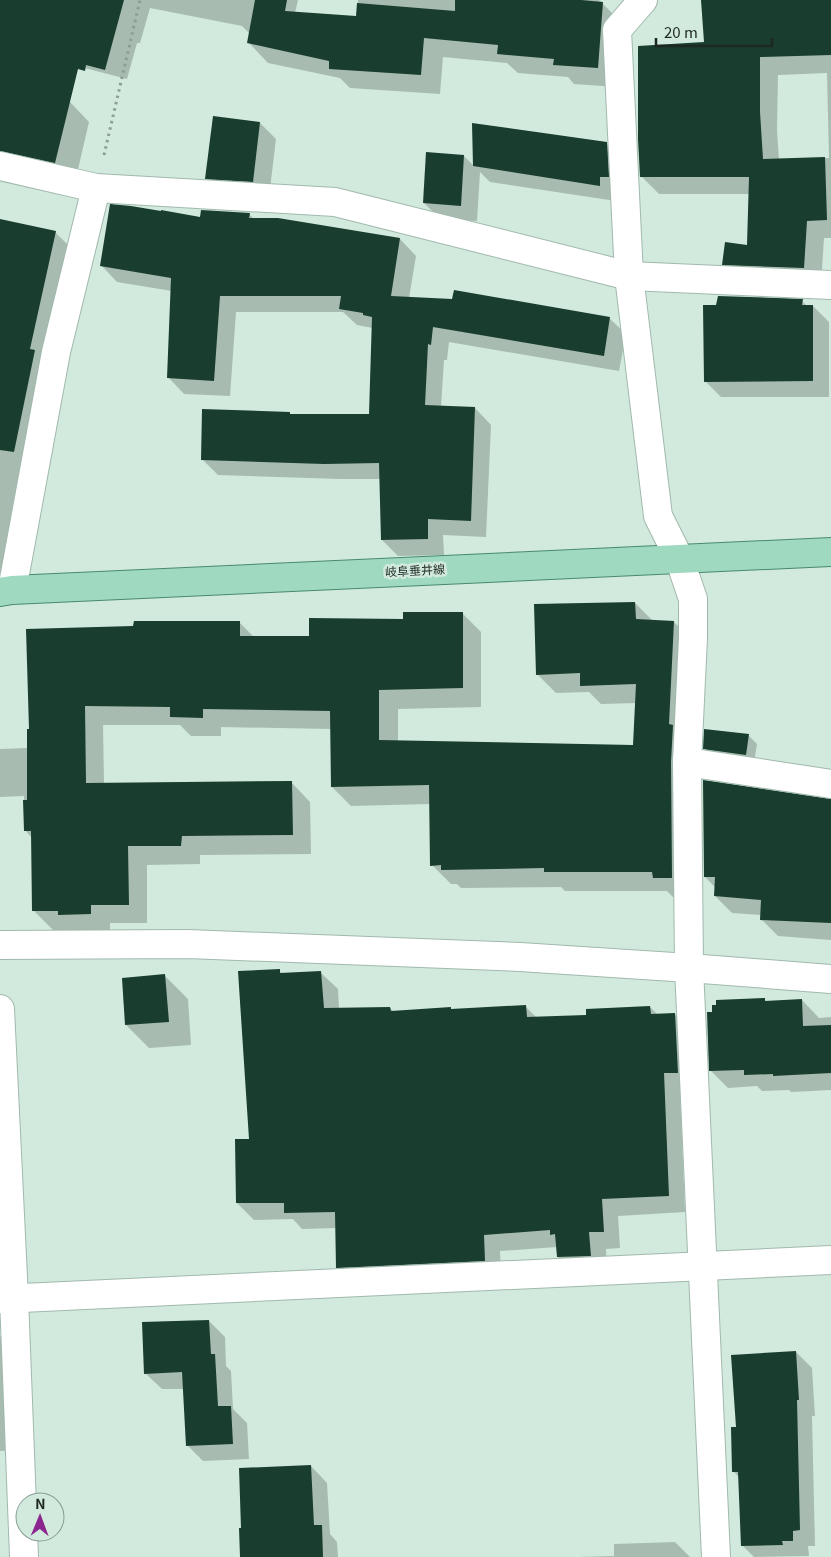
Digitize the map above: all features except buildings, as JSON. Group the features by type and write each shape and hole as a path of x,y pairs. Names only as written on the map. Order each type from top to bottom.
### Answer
{"main road":[{"name":"岐阜垂井線","path":"6,591 831,552"}],"street":[{"path":"643,0 617,30 629,276 658,516 679,558 693,599 687,762 688,968 716,1557"},
{"path":"0,166 96,188 335,202 629,276 831,285"},
{"path":"6,591 56,352 96,188"},
{"path":"687,762 831,784"},
{"path":"0,945 188,944 520,957 831,979"},
{"path":"0,1009 7,1298 24,1557"},
{"path":"7,1298 831,1260"}],"path":[{"path":"96,188 140,0"}]}
